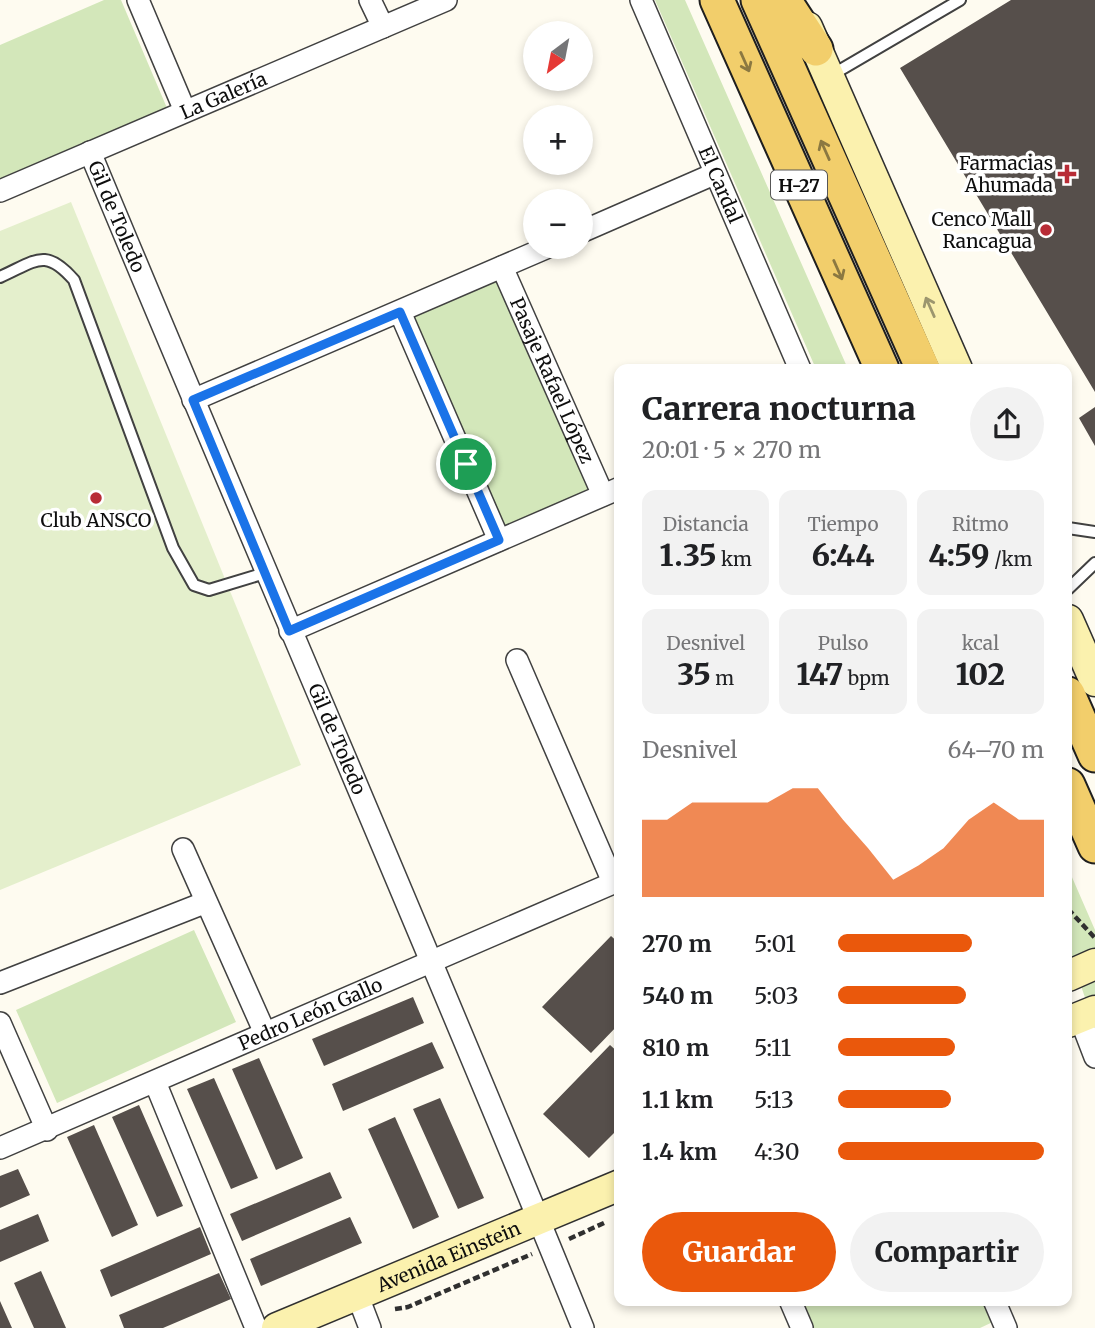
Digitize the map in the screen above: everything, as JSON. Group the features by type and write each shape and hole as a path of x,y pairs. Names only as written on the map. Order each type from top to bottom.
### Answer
{"main road":[{"name":"H-27","path":"717,0 880,364"},
{"name":"H-27","path":"758,0 920,364"},
{"path":"784,0 823,63"},
{"path":"1072,703 1095,755"},
{"path":"1074,812 1095,846"}],"street":[{"path":"138,0 185,111"},
{"path":"370,0 383,27"},
{"name":"La Galería","path":"0,191 446,0"},
{"name":"El Cardal","path":"641,0 713,174 798,364"},
{"path":"796,0 955,364"},
{"name":"Gil de Toledo","path":"90,152 289,631 540,1218 583,1328"},
{"path":"593,227 713,174"},
{"path":"193,400 523,258"},
{"name":"Pasaje Rafael López","path":"502,267 611,492"},
{"path":"400,312 499,540"},
{"path":"289,631 611,492"},
{"path":"1072,629 1095,681"},
{"path":"517,660 614,877"},
{"path":"183,849 204,902 265,1033"},
{"name":"Pedro León Gallo","path":"0,1148 47,1130 614,882"},
{"path":"0,983 204,902"},
{"path":"1072,974 1095,964"},
{"path":"1081,1017 1095,1057"},
{"path":"0,1023 47,1130"},
{"path":"155,1082 256,1328"},
{"name":"Avenida Einstein","path":"277,1328 614,1187"},
{"path":"357,1294 370,1328"},
{"path":"793,1306 802,1328"},
{"path":"997,1306 1006,1328"}],"lane":[{"path":"823,63 960,0"},
{"path":"0,277 41,259 59,263 74,280 173,548 194,585 209,590 265,573"},
{"path":"1072,529 1095,532"},
{"path":"1072,585 1095,562"}],"path":[{"path":"1072,913 1095,938"}],"green space":[{"path":"104,0 121,0 167,108 0,179 0,45"},
{"path":"655,0 685,0 846,364 814,364"},
{"name":"Club ANSCO","path":"71,202 301,765 0,890 0,231"},
{"path":"499,275 596,492 503,532 409,315"},
{"path":"1072,877 1095,930 1095,1026 1072,960"},
{"path":"194,930 236,1022 57,1103 16,1010"},
{"path":"804,1306 989,1306 995,1321 980,1328 813,1328"}],"building":[{"name":"Cenco Mall Rancagua","path":"1011,0 1095,0 1095,392 900,68"},
{"path":"1095,407 1095,446 1079,418"},
{"path":"611,936 614,939 614,1029 591,1053 542,1007"},
{"path":"413,997 424,1023 324,1066 312,1039"},
{"path":"432,1042 444,1068 343,1111 332,1084"},
{"path":"610,1045 614,1049 614,1133 589,1158 543,1114"},
{"path":"259,1058 303,1158 276,1170 232,1069"},
{"path":"214,1078 258,1178 231,1189 187,1089"},
{"path":"440,1098 484,1198 458,1209 413,1109"},
{"path":"139,1105 183,1206 157,1217 112,1117"},
{"path":"395,1117 439,1217 413,1229 368,1129"},
{"path":"94,1125 138,1225 112,1237 67,1137"},
{"path":"18,1169 30,1195 0,1208 0,1176"},
{"path":"330,1172 342,1198 242,1241 230,1214"},
{"path":"38,1214 49,1241 0,1262 0,1230"},
{"path":"350,1217 362,1243 261,1286 250,1259"},
{"path":"200,1227 211,1254 111,1297 100,1270"},
{"path":"41,1271 66,1328 34,1328 14,1283"},
{"path":"219,1273 231,1299 163,1328 124,1328 119,1315"},
{"path":"0,1301 12,1328 0,1328"}],"place":[{"name":"Farmacias Ahumada","path":"1067,174"},
{"name":"Cenco Mall Rancagua","path":"1046,230"},
{"name":"Club ANSCO","path":"96,498"}],"route":[{"path":"400,312 466,464 499,540 289,631 193,400 400,312"}]}
